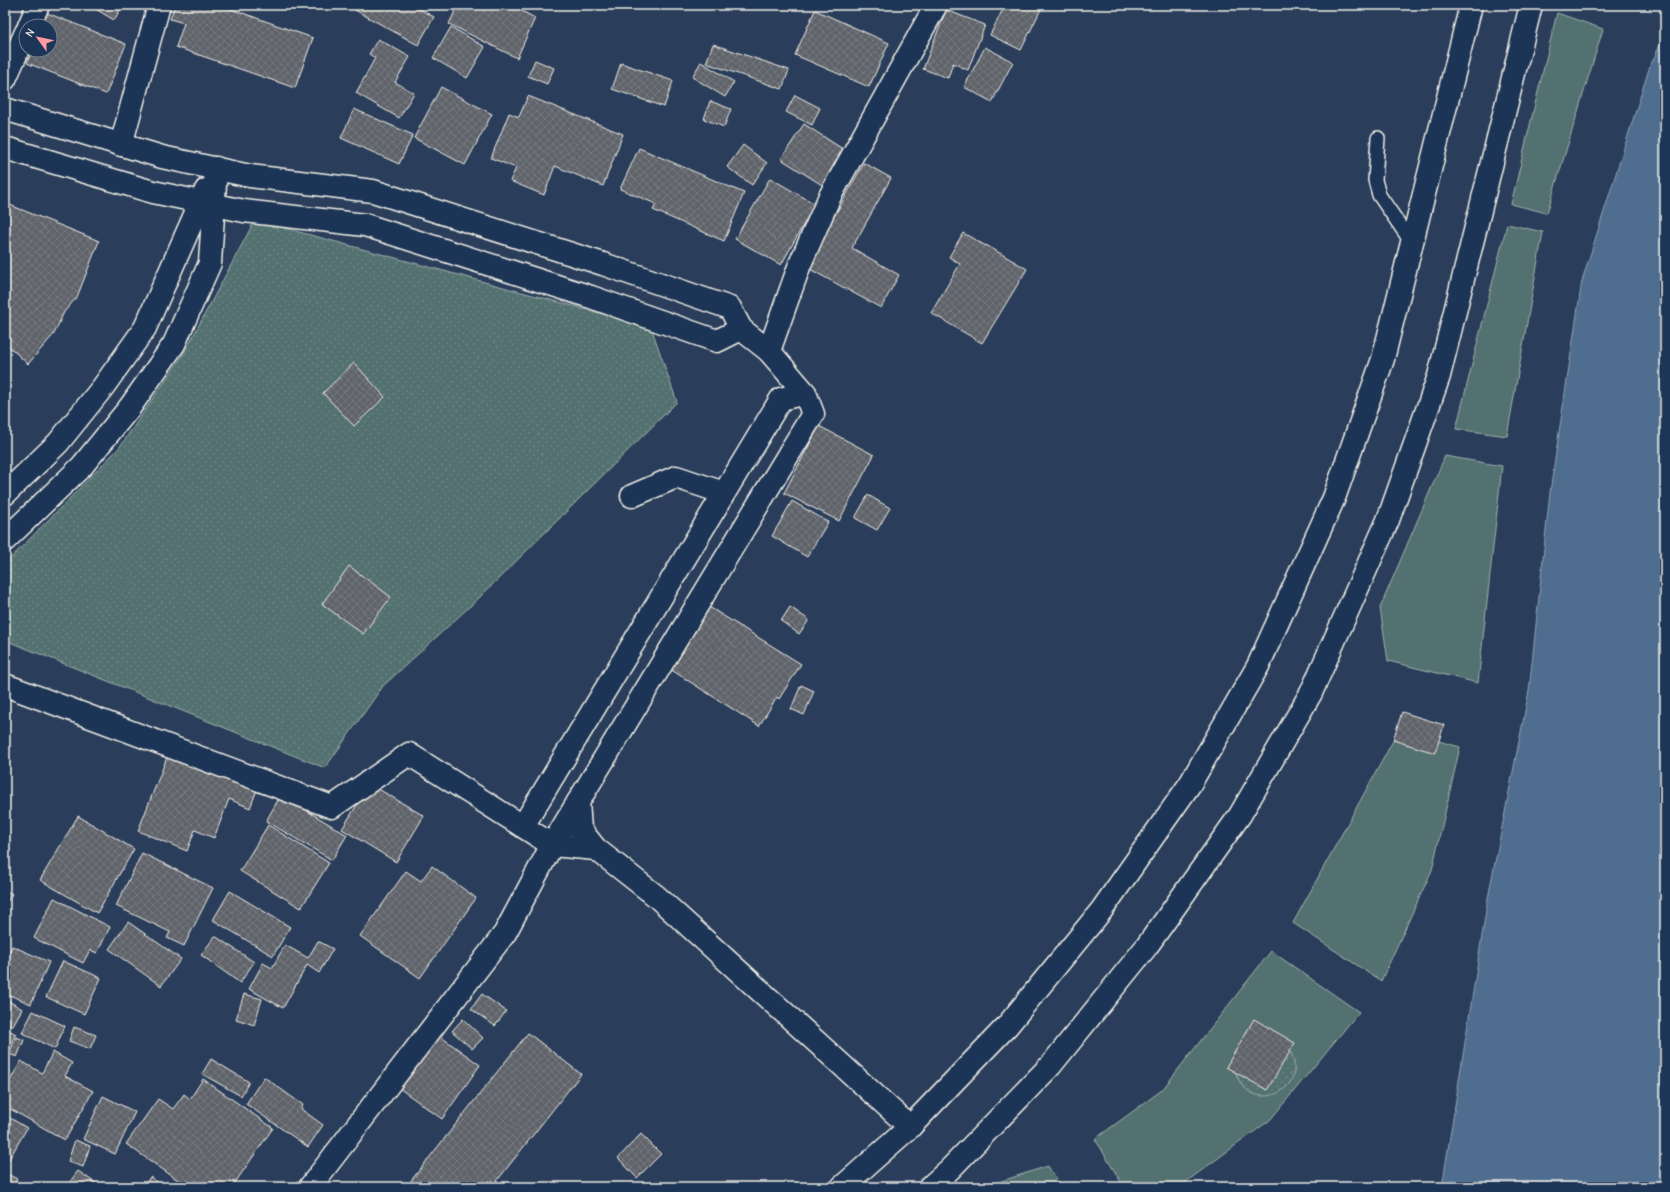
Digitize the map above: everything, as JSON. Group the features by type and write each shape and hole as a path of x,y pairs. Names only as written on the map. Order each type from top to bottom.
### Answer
{"street":[{"path":"32,18 38,5"},
{"path":"121,145 159,5"},
{"path":"769,351 800,264 830,196 936,5"},
{"path":"842,1187 910,1127 1007,1026 1101,911 1190,784 1258,666 1334,498 1383,359 1471,5"},
{"path":"930,1187 950,1169 1051,1065 1147,946 1240,815 1310,693 1388,520 1439,376 1531,5"},
{"path":"5,78 18,50"},
{"path":"5,109 162,157 250,176 373,191 602,264 730,308 741,329 769,351 805,393 813,414 552,845 505,933 310,1187"},
{"path":"5,148 153,192 244,211 365,225 591,297 717,341 741,329"},
{"path":"5,494 58,444 103,387 145,328 207,203 216,168"},
{"path":"5,540 82,466 130,407 174,344 210,263 207,203"},
{"path":"523,826 781,399 805,393"},
{"path":"632,496 676,477 724,492"},
{"path":"5,685 332,807 409,754 552,845 596,849"},
{"path":"578,802 580,829 596,849 656,896 910,1127"}],"lane":[{"path":"1378,138 1375,180 1380,195 1412,243"}],"green space":[{"path":"1557,13 1603,29 1547,213 1511,204"},
{"path":"255,220 651,327 677,402 479,598 383,686 325,768 5,640 5,564 119,448 183,355"},
{"path":"1507,224 1543,232 1507,436 1456,429"},
{"path":"1445,456 1502,466 1478,683 1388,661 1380,608"},
{"path":"1399,730 1460,747 1432,870 1381,981 1293,923"},
{"path":"1271,951 1359,1012 1270,1120 1179,1187 1124,1187 1095,1139 1162,1090"},
{"path":"1285,1043 1293,1059 1294,1073 1288,1085 1278,1093 1266,1096 1254,1094 1243,1086 1235,1071"},
{"path":"1048,1166 1061,1187 983,1187"}],"water":[{"path":"1665,34 1665,1187 1442,1187 1488,898 1529,691 1550,492 1582,281 1649,69"}],"building":[{"path":"89,5 123,5 114,20"},
{"path":"175,5 220,5 313,38 295,88 176,47 184,23 170,19"},
{"path":"357,5 412,5 434,17 418,45 355,10"},
{"path":"458,5 510,5 535,18 517,58 449,24"},
{"path":"1005,5 1043,5 1021,50 990,35"},
{"path":"5,9 11,12 5,25"},
{"path":"815,10 889,43 869,87 795,55"},
{"path":"946,10 985,25 968,70 953,63 948,78 923,69"},
{"path":"47,13 126,44 106,94 27,63 29,58 58,58 58,18 45,18"},
{"path":"451,27 485,47 467,78 433,58"},
{"path":"378,39 410,57 395,82 414,93 399,118 356,93 375,58 369,54"},
{"path":"713,44 789,70 782,89 706,63"},
{"path":"985,47 1013,62 992,102 964,87"},
{"path":"535,60 554,68 547,84 528,76"},
{"path":"701,62 734,82 725,97 692,77"},
{"path":"621,63 673,81 664,107 612,89"},
{"path":"441,87 492,114 465,165 414,138"},
{"path":"795,95 820,108 812,125 786,112"},
{"path":"528,96 623,134 603,186 555,166 544,195 510,181 516,168 491,158 509,113 519,117"},
{"path":"710,101 731,109 724,127 704,119"},
{"path":"354,109 413,135 399,164 341,138"},
{"path":"804,124 852,155 830,190 781,159"},
{"path":"743,145 767,163 752,185 727,167"},
{"path":"639,148 744,193 724,241 653,210 656,204 620,189"},
{"path":"864,163 891,178 852,248 899,275 881,308 806,267"},
{"path":"770,178 815,204 781,265 735,239"},
{"path":"5,203 99,241 77,297 64,312 54,334 28,364 5,343"},
{"path":"963,233 1027,269 982,343 931,313 960,264 949,257"},
{"path":"354,363 385,397 354,426 323,393"},
{"path":"819,426 874,455 839,521 784,493"},
{"path":"868,495 890,508 877,530 855,518"},
{"path":"792,501 828,522 807,557 772,536"},
{"path":"349,566 391,597 363,634 322,604"},
{"path":"709,607 801,664 779,699 777,697 759,726 670,669"},
{"path":"790,607 809,620 799,634 781,621"},
{"path":"801,685 814,691 804,715 791,709"},
{"path":"1402,712 1444,725 1435,753 1393,740"},
{"path":"169,752 258,787 250,808 229,799 214,838 195,830 187,851 138,831"},
{"path":"370,784 424,816 396,862 342,829"},
{"path":"281,795 347,835 332,860 266,821"},
{"path":"78,816 134,849 97,913 40,880"},
{"path":"268,825 329,863 301,908 240,871"},
{"path":"142,853 213,888 184,946 167,938 170,932 116,906"},
{"path":"432,866 476,898 420,978 360,936 406,871 421,881"},
{"path":"5,890 12,894 5,905"},
{"path":"230,891 290,927 273,956 213,920"},
{"path":"54,898 110,927 97,953 90,950 83,963 34,938"},
{"path":"128,922 181,959 161,986 109,949"},
{"path":"215,936 254,962 240,983 201,955"},
{"path":"318,941 333,949 319,973 307,965 283,1008 249,989 263,963 272,968 285,945 308,958"},
{"path":"12,946 49,962 31,1004 5,993 5,962"},
{"path":"63,961 101,978 84,1014 46,997"},
{"path":"244,994 262,999 254,1025 236,1019"},
{"path":"482,994 506,1011 495,1026 471,1009"},
{"path":"7,1000 22,1009 12,1027 5,1023 5,1002"},
{"path":"33,1011 65,1026 55,1049 22,1033"},
{"path":"463,1019 483,1038 472,1049 452,1031"},
{"path":"1254,1019 1295,1043 1267,1090 1226,1067"},
{"path":"74,1027 96,1035 90,1049 69,1041"},
{"path":"5,1028 16,1034 5,1053"},
{"path":"528,1033 581,1074 496,1182 503,1187 406,1187"},
{"path":"437,1034 480,1065 442,1119 399,1088"},
{"path":"16,1037 24,1040 17,1057 9,1054"},
{"path":"53,1052 72,1063 65,1076 93,1091 65,1140 5,1106 5,1085 7,1086 21,1061 42,1073"},
{"path":"211,1059 249,1082 241,1096 202,1074"},
{"path":"264,1077 303,1105 301,1109 323,1125 308,1147 246,1104"},
{"path":"203,1079 273,1128 232,1187 188,1187 126,1144 158,1099 173,1109 184,1094 190,1099"},
{"path":"103,1096 135,1112 115,1154 83,1139"},
{"path":"5,1115 27,1128 5,1166"},
{"path":"641,1134 661,1154 637,1178 618,1158"},
{"path":"75,1140 90,1146 83,1167 68,1161"},
{"path":"78,1171 101,1187 66,1187"},
{"path":"5,1173 17,1179 13,1187 5,1187"},
{"path":"150,1177 165,1187 144,1187"}]}
